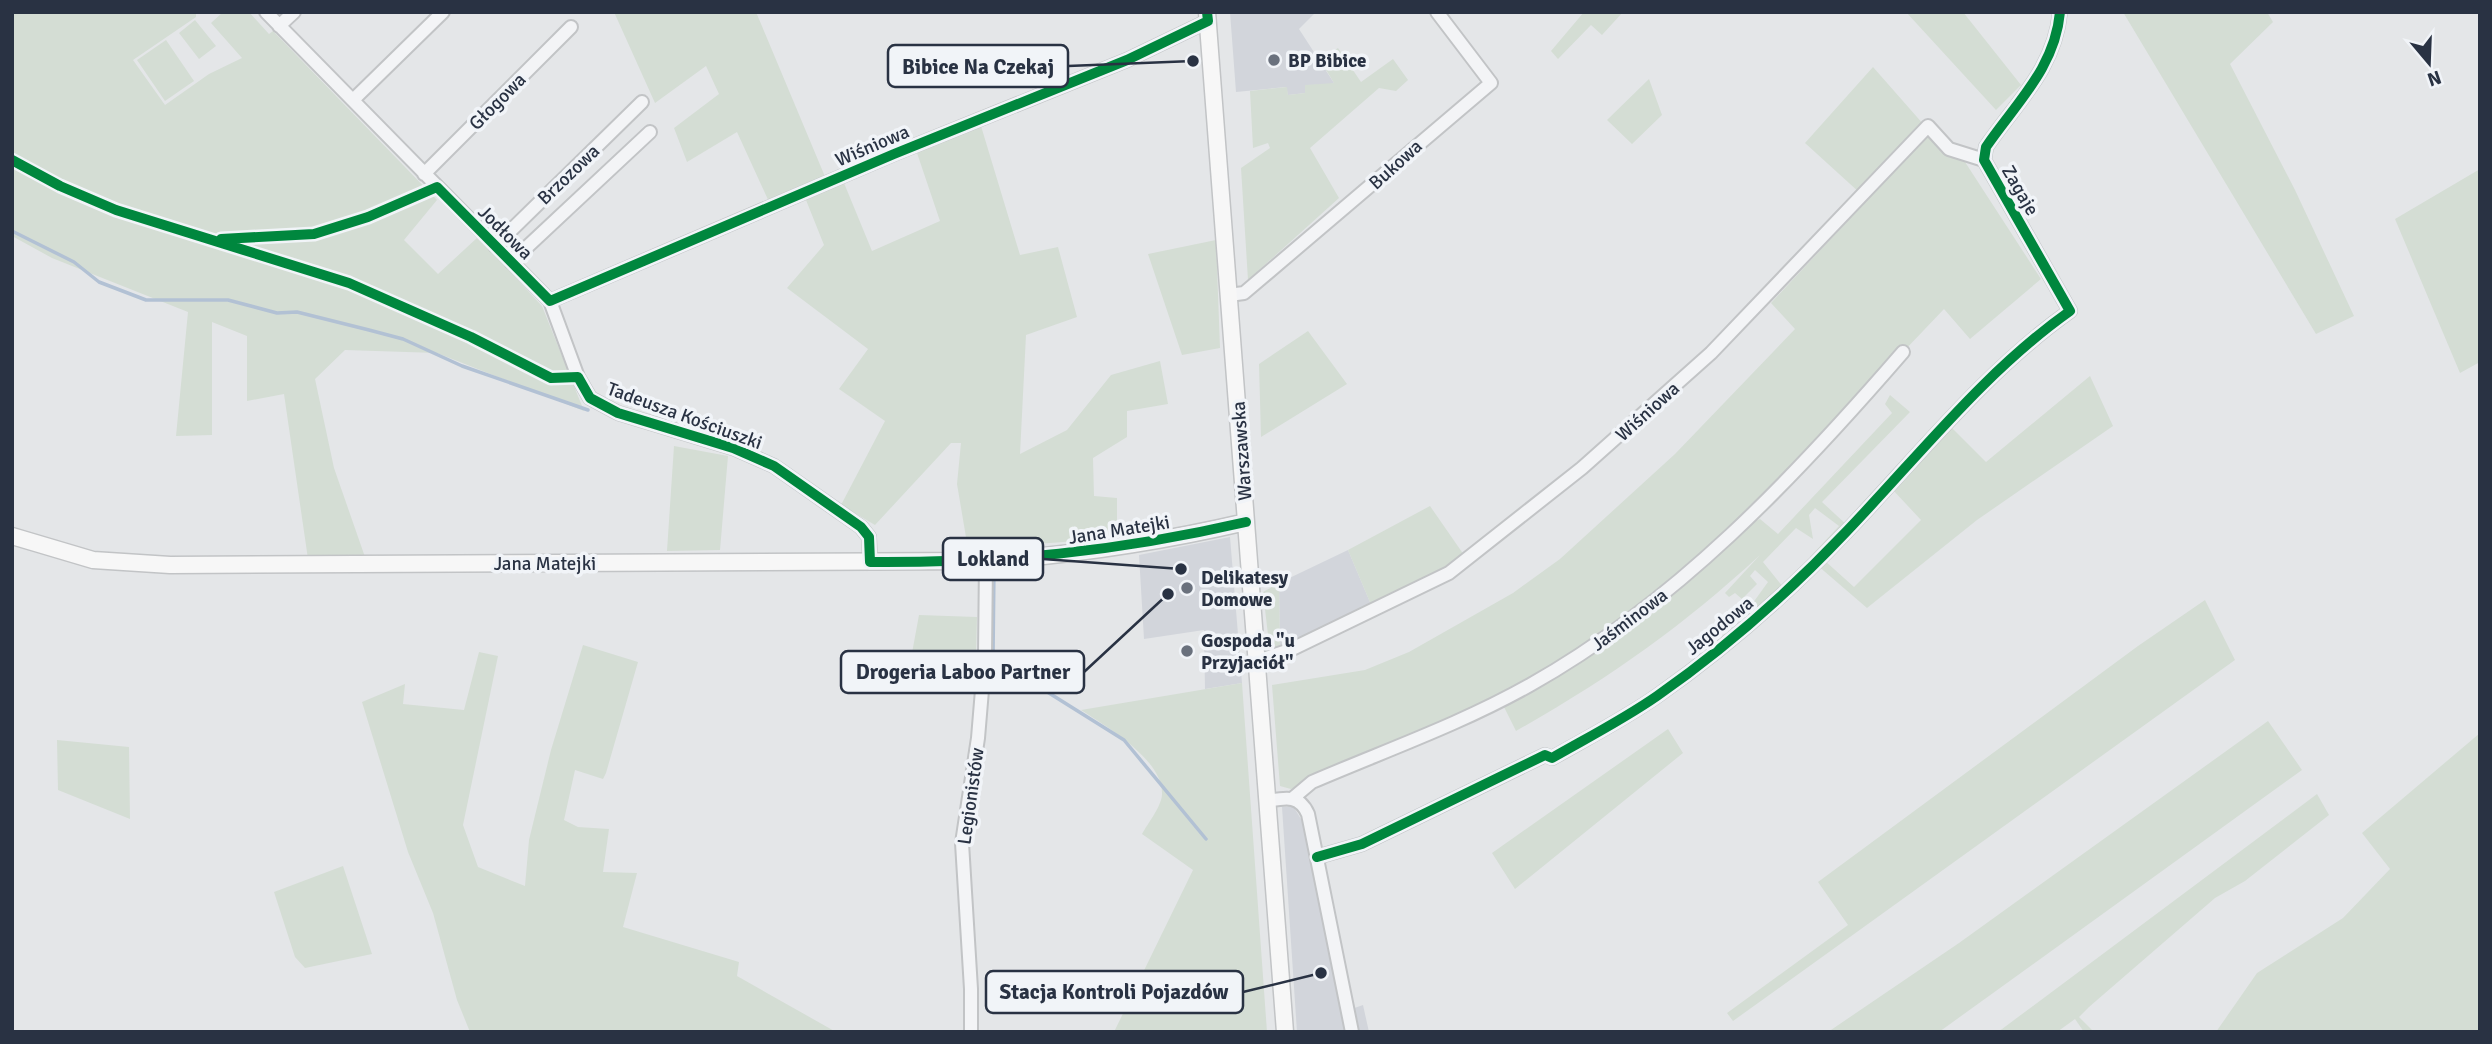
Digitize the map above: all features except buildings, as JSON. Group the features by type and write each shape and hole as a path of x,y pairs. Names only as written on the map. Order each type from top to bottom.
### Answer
{"street":[{"name":"Jodłowa","path":"266,12 550,301 578,377"},
{"path":"279,26 293,12"},
{"path":"353,100 443,12"},
{"name":"Bukowa","path":"1229,295 1244,293 1491,83 1437,12"},
{"name":"Zagaje","path":"2060,12 2053,50 2039,79 1986,147 1984,160 2070,311"},
{"name":"Warszawska","path":"1208,16 1285,1023"},
{"name":"Wiśniowa","path":"550,301 894,154 1127,60 1208,16"},
{"name":"Głogowa","path":"424,174 571,27"},
{"name":"Brzozowa","path":"495,246 642,102"},
{"name":"Wiśniowa","path":"1256,661 1290,650 1449,573 1574,475 1711,354 1928,126 1949,149 1984,160"},
{"name":"Brzozowa","path":"512,262 650,132"},
{"name":"Jagodowa","path":"1317,857 1362,844 1545,755 1552,758 1657,697 1750,624 1845,534 1903,468 2010,357 2070,311"},
{"name":"Jaśminowa","path":"1293,798 1312,782 1527,687 1627,622 1747,520 1903,352"},
{"name":"Tadeusza Kościuszki","path":"578,377 590,398 618,413 733,448 774,466 861,527 869,537 870,562"},
{"name":"Jana Matejki","path":"12,536 93,560 166,565 986,561 1065,555 1135,545 1246,522"},
{"name":"Legionistów","path":"971,1032 971,989 961,843 978,738 985,654 986,561"},
{"path":"1267,801 1293,798 1302,804 1308,814 1352,1032"}],"shaded area":[{"path":"12,12 196,12 196,17 133,60 165,105 209,74 242,58 211,23 223,12 249,12 269,34 273,31 437,200 404,240 438,274 478,237 542,306 584,411 437,353 345,350 315,379 334,468 365,557 308,559 284,394 247,401 247,336 212,322 212,435 176,436 188,312 52,258 12,236"},
{"path":"614,12 756,12 826,179 770,204 737,132 687,162 674,128 719,94 706,66 655,103"},
{"path":"1230,12 1316,12 1299,29 1334,83 1306,93 1288,95 1286,87 1236,92"},
{"path":"1584,12 1623,12 1602,35 1591,25 1558,59 1551,51"},
{"path":"1906,12 1963,12 2021,85 1996,110"},
{"path":"2123,12 2267,12 2273,22 2230,64 2295,190 2354,316 2316,334"},
{"path":"195,20 216,46 199,59 179,33"},
{"path":"166,40 194,81 165,101 137,60"},
{"path":"1338,48 1361,82 1393,59 1408,80 1396,91 1379,88 1310,148 1339,198 1248,280 1241,168 1270,148 1268,143 1253,148 1250,91 1287,87 1288,95 1305,93 1305,85 1334,83 1320,60"},
{"path":"1873,67 1924,125 1860,193 1805,143"},
{"path":"1649,79 1662,115 1632,144 1607,120"},
{"path":"981,126 1020,255 1058,247 1077,317 1026,335 1020,454 1067,430 1111,375 1160,361 1168,404 1127,411 1127,437 1093,458 1094,496 1117,498 1117,538 968,549 957,484 961,443 951,443 875,525 841,505 885,421 839,389 868,349 787,288 824,245 806,200 844,183 872,251 940,221 916,150"},
{"path":"1927,136 1965,162 2041,279 1970,339 1944,309 1782,479 1668,587 1586,647 1497,698 1291,789 1280,786 1272,685 1365,670 1409,652 1513,593 1560,559 1675,454 1795,329 1771,303"},
{"path":"2480,169 2480,362 2460,373 2395,219"},
{"path":"1216,240 1220,348 1182,355 1148,254"},
{"path":"1308,331 1347,384 1261,437 1259,364"},
{"path":"2090,376 2113,426 1977,520 1867,608 1817,565 1824,560 1854,587 1921,520 1892,489 1951,427 1986,462"},
{"path":"1890,395 1910,412 1822,502 1848,526 1813,560 1810,557 1839,526 1815,508 1809,515 1813,539 1796,528 1763,562 1783,587 1745,623 1742,618 1768,582 1755,570 1750,576 1757,584 1742,599 1735,593 1729,597 1725,593 1760,555 1673,629 1582,692 1516,731 1502,703 1550,678 1749,524 1760,519 1778,534 1892,413 1885,404"},
{"path":"674,446 728,456 720,550 667,551"},
{"path":"1430,506 1464,555 1435,575 1372,607 1348,550"},
{"path":"1230,537 1242,683 1205,689 1204,630 1144,639 1139,555"},
{"path":"1348,550 1372,607 1280,649 1279,583"},
{"path":"1279,583 1280,649 1270,652 1263,592"},
{"path":"2205,600 2235,660 1733,1021 1727,1013 1848,925 1818,882 2138,646"},
{"path":"919,615 977,617 976,655 912,653"},
{"path":"583,645 638,662 606,773 603,779 575,770 564,820 578,827 609,829 603,872 637,873 623,927 739,962 737,976 836,1032 470,1032 457,1000 433,913 408,852 362,702 405,684 403,704 464,710 479,652 498,656 463,825 478,867 525,886 529,840 551,750"},
{"path":"1242,683 1267,1032 1114,1032 1193,870 1142,834 1157,810 1162,795 1154,769 1132,746 1081,710"},
{"path":"2268,721 2302,770 1939,1032 1828,1032 1959,943"},
{"path":"1668,729 1683,753 1515,889 1492,853"},
{"path":"2480,733 2480,1032 2216,1032 2257,973 2343,918 2390,869 2362,833"},
{"path":"57,740 129,747 130,819 58,790"},
{"path":"2317,794 2329,815 2245,881 2215,898 2089,1007 2079,1017 2094,1032 2084,1032 2075,1019 2057,1032 1998,1032"},
{"path":"1293,806 1304,824 1346,1011 1363,1005 1369,1032 1297,1032 1282,807"},
{"path":"343,866 372,954 305,968 295,957 274,892"}],"waterway":[{"path":"12,231 74,262 99,282 146,300 228,300 277,313 297,312 403,339 462,366 588,410"},
{"path":"994,568 993,658 1124,740 1206,839"}],"cycle path":[{"path":"221,239 314,234 368,217 437,187 550,301 894,154 1127,60 1208,21 1207,12"},
{"path":"1317,857 1362,844 1545,755 1552,758 1632,713 1682,678 1731,640 1801,577 1980,388 2070,311 1984,160 1986,147 2032,84 2051,51 2060,12"},
{"path":"12,160 60,186 116,210 349,283 471,337 551,378 578,377 590,398 618,413 733,448 774,466 861,527 869,537 870,562 967,560 1059,554 1151,541 1246,522"}],"place":[{"name":"BP Bibice","path":"1274,60"},
{"name":"Bibice Na Czekaj","path":"1193,61"},
{"name":"Lokland","path":"1181,569"},
{"name":"Delikatesy Domowe","path":"1187,588"},
{"name":"Drogeria Laboo Partner","path":"1168,594"},
{"name":"Gospoda \"u Przyjaciół\"","path":"1187,651"},
{"name":"Stacja Kontroli Pojazdów","path":"1321,973"}]}
